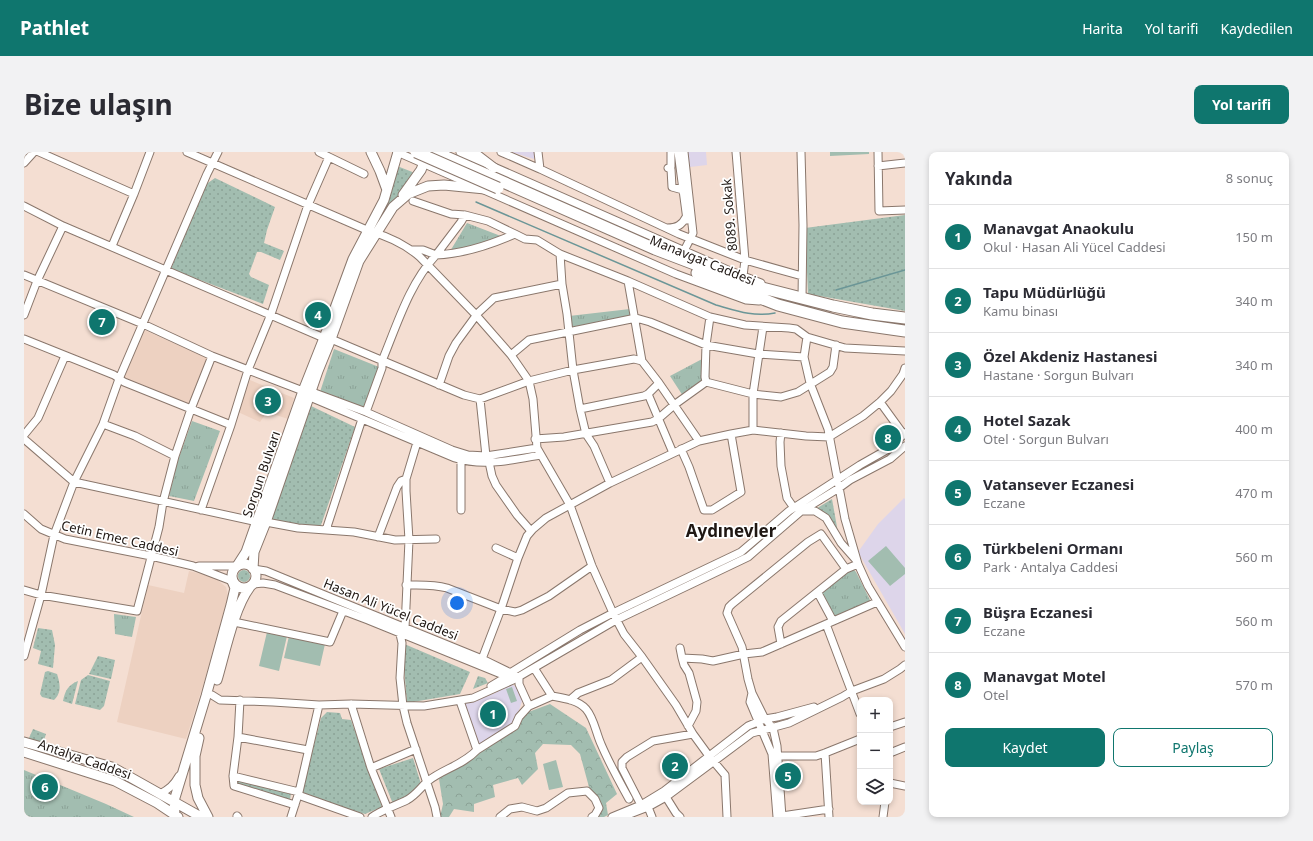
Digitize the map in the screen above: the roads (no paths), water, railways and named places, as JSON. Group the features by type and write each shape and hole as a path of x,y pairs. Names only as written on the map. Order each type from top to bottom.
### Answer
{"highway":[{"path":"416,152 500,184"},
{"path":"435,152 500,184"},
{"name":"Manavgat Caddesi","path":"500,184 655,249 747,284 802,299 872,314 905,318"},
{"name":"Manavgat Caddesi","path":"500,184 684,268 768,302 842,322 905,331"}],"main road":[{"path":"371,152 387,190"},
{"name":"Sorgun Bulvarı","path":"373,232 398,152"},
{"name":"Sorgun Bulvarı","path":"254,569 254,552 262,522 328,338 353,259 400,200 421,170 428,152"},
{"path":"473,152 494,168"},
{"path":"400,200 408,194 428,186 444,185 485,189"},
{"name":"Sorgun Bulvarı","path":"237,566 262,522"},
{"path":"176,816 174,801 206,696 231,606 235,588 232,581 232,572 237,566 244,564 251,566 254,569 256,576 252,586 246,591 234,622 198,741 195,756 195,785 201,806 208,817"},
{"path":"232,581 238,587 246,588 252,586"},
{"name":"Antalya Caddesi","path":"24,742 112,767 202,817"},
{"name":"Antalya Caddesi","path":"24,752 82,769 115,781 156,803 176,816"},
{"path":"201,806 202,817"}],"street":[{"path":"24,163 34,152"},
{"path":"39,152 134,194"},
{"path":"112,246 150,152"},
{"path":"187,152 373,232 411,250 427,264 511,355 529,381 533,399 535,439 539,451 570,505 592,566 616,620 624,634 642,656 676,705 693,734 725,775 727,817"},
{"path":"24,656 41,595 54,536 74,482 103,424 119,379 218,152"},
{"path":"319,152 364,174"},
{"path":"398,152 676,274 746,300 768,302"},
{"path":"460,152 785,294"},
{"path":"501,152 540,168 690,238 746,260 802,276"},
{"path":"538,152 540,168"},
{"path":"671,152 671,167 668,168 671,169 672,187 683,190"},
{"path":"678,152 690,238"},
{"path":"684,152 693,233 684,251"},
{"name":"8089. Sokak","path":"736,152 746,260 743,276"},
{"path":"802,152 802,299"},
{"path":"878,152 880,211 905,210"},
{"path":"201,510 231,425 248,370 270,314 308,205 329,157"},
{"path":"878,166 905,164"},
{"path":"413,200 451,214 488,221 525,239 537,240 560,254 628,281 710,317 728,322 763,327 796,329 807,337 845,348 905,350"},
{"path":"24,206 63,226 464,395 480,398 529,381 573,370 634,359 642,361"},
{"path":"326,530 364,416 382,368 382,361 413,287 427,264 436,255 465,216"},
{"path":"666,228 675,228 683,223 686,217"},
{"path":"24,315 37,281 63,226"},
{"path":"411,250 423,250 436,255 452,253 497,242 515,234"},
{"path":"560,254 562,284 573,370 580,409 586,434 594,446 610,483"},
{"path":"24,275 143,324 212,356 364,416 420,435 452,450 488,459"},
{"path":"628,281 636,318 642,361 659,383 699,442"},
{"path":"439,385 456,343 476,316 494,298 562,284"},
{"path":"706,382 706,345 710,317"},
{"path":"511,355 529,340 636,318 650,322 706,345 758,354 804,357"},
{"path":"753,430 753,394 763,327"},
{"path":"807,337 804,357 810,383 825,420 845,520 858,564 877,602 905,645"},
{"path":"24,339 114,375 124,382 231,425"},
{"path":"706,382 753,394 781,398 798,392 810,383 827,374 832,369 836,345"},
{"path":"24,435 38,418 64,356"},
{"path":"24,590 41,595 137,611 175,456 191,409 212,356"},
{"path":"482,659 502,609 518,558 527,536 532,529 546,518 610,483 699,442 753,430 781,434 829,437 863,416 880,402 903,374 905,368"},
{"path":"535,439 586,434 652,422 706,382"},
{"path":"580,409 644,396 659,383"},
{"path":"648,394 673,453"},
{"path":"480,398 488,459 492,476 496,485 531,532"},
{"path":"513,678 580,630 740,552 794,508 890,448 904,434 880,402"},
{"path":"364,416 417,442 461,460 477,463 488,459 539,451"},
{"path":"103,424 135,436 175,456"},
{"path":"681,449 704,510 712,510 741,492 731,434"},
{"path":"781,434 781,466 787,498 794,508"},
{"path":"420,435 406,479 409,540 400,678 402,706 437,817"},
{"path":"24,438 74,482 201,510 298,528 354,532 395,540 436,539"},
{"path":"212,695 220,700 319,705 351,704 402,706 424,706 473,698 534,668 616,620 748,557 803,511 850,480 890,459 905,446"},
{"path":"460,510 461,460"},
{"path":"378,537 397,487 401,481 406,479"},
{"path":"803,511 815,511 826,518 841,542 858,564"},
{"name":"Cetin Emec Caddesi","path":"24,514 41,529 54,536 193,566"},
{"path":"780,816 777,756 773,728 765,719 752,693 744,654 728,613 729,608 808,542 821,534 846,569"},
{"path":"496,548 518,558"},
{"path":"781,644 778,627 781,621 818,593 846,569 858,564"},
{"path":"193,566 237,566"},
{"path":"193,566 232,581"},
{"path":"406,586 429,584 439,586 502,609 515,612 549,596 592,566"},
{"name":"Hasan Ali Yücel Caddesi","path":"254,569 266,571 513,678"},
{"name":"Hasan Ali Yücel Caddesi","path":"252,586 263,583 275,585 343,611 482,659 513,678"},
{"path":"818,593 833,621"},
{"path":"682,658 702,658 713,661 744,654 762,652 877,602"},
{"path":"234,622 330,642 343,611"},
{"path":"826,624 857,705"},
{"path":"680,648 684,665 689,674 697,702 696,712 688,726"},
{"path":"570,700 578,693 611,680 642,656"},
{"path":"622,817 644,806 711,758 752,733 789,723 852,691 884,679 905,664"},
{"path":"534,668 552,696"},
{"path":"513,678 529,706"},
{"path":"752,693 750,702 772,754 780,816"},
{"path":"372,817 387,808 408,799 420,790 427,782 472,756 477,750 515,726 519,717 529,706 552,696 570,700 586,709 590,715 611,768 629,799"},
{"path":"612,817 666,797 748,726 765,719 813,708 842,697"},
{"path":"240,700 238,737 233,776 234,786 294,805"},
{"path":"460,701 477,750"},
{"path":"351,704 371,768 391,817"},
{"path":"291,817 299,793 319,705"},
{"path":"893,726 905,722"},
{"path":"652,817 622,768 622,762 626,757 653,741 693,734"},
{"path":"238,737 308,750"},
{"path":"777,756 810,756 825,753 857,740"},
{"path":"893,751 905,747"},
{"path":"371,768 416,748"},
{"path":"780,816 829,813 825,753"},
{"path":"160,794 174,784 183,769"},
{"path":"233,776 299,793 360,817"},
{"path":"893,784 905,786"},
{"path":"500,817 510,809 522,807 536,810 546,808 568,793 587,791 595,799 598,808 595,815 592,817"},
{"path":"666,797 680,817"},
{"path":"883,817 885,805"}],"waterway":[{"path":"476,202 716,305 752,314 775,313"},
{"path":"836,290 905,270"}],"place":[{"name":"Hotel Sazak","path":"318,315"},
{"name":"Büşra Eczanesi","path":"102,322"},
{"name":"Özel Akdeniz Hastanesi","path":"268,401"},
{"name":"Manavgat Motel","path":"888,438"},
{"name":"Manavgat Anaokulu","path":"493,714"},
{"name":"Tapu Müdürlüğü","path":"675,766"},
{"name":"Vatansever Eczanesi","path":"788,776"},
{"name":"Türkbeleni Ormanı","path":"45,787"}],"district":[{"name":"Aydınevler","path":"731,531"}]}
